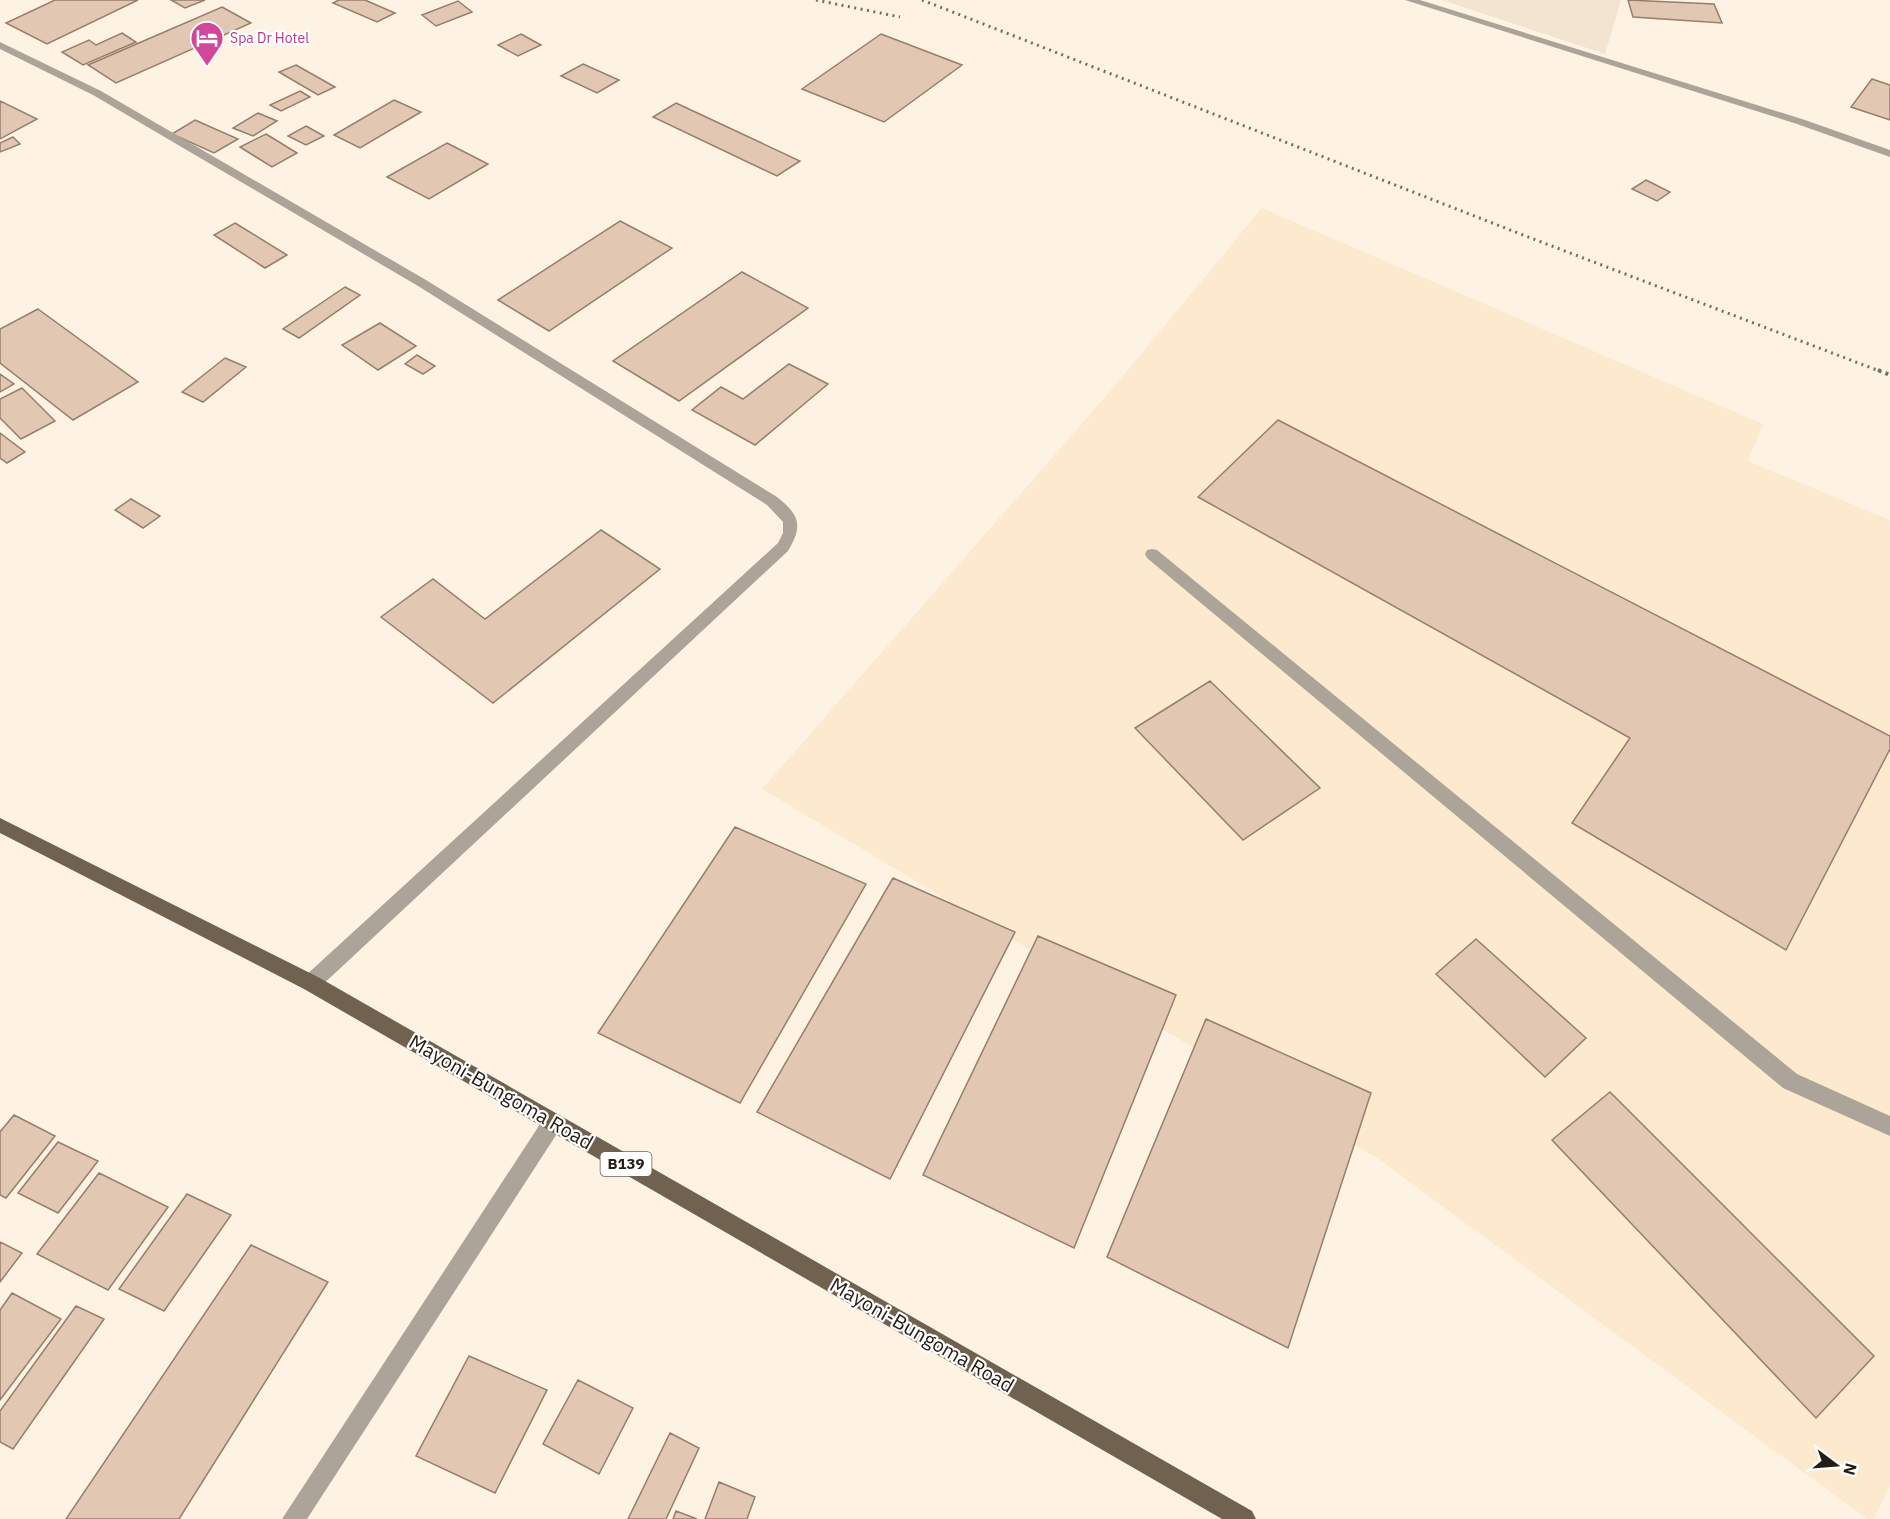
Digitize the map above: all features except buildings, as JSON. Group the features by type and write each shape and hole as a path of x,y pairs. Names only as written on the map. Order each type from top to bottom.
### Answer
{"main road":[{"name":"Mayoni-Bungoma Road","path":"0,825 311,983 1244,1519"}],"street":[{"path":"1410,0 1801,122 1890,154"},
{"path":"0,45 97,93 422,284 772,501 785,510 792,522 792,533 783,547 311,983"},
{"path":"1152,554 1790,1082 1890,1126"},
{"path":"294,1519 553,1122"}],"shaded area":[{"path":"1442,0 1621,0 1605,54"},
{"path":"1262,208 1763,424 1748,461 1890,520 1890,1485 1874,1519 1867,1519 1377,1158 762,789 1107,395"}],"railway":[{"path":"816,0 900,17"},
{"path":"922,0 1523,235 1882,372"},
{"path":"1878,370 1890,375"}],"place":[{"name":"Spa Dr Hotel","path":"207,67"}]}
